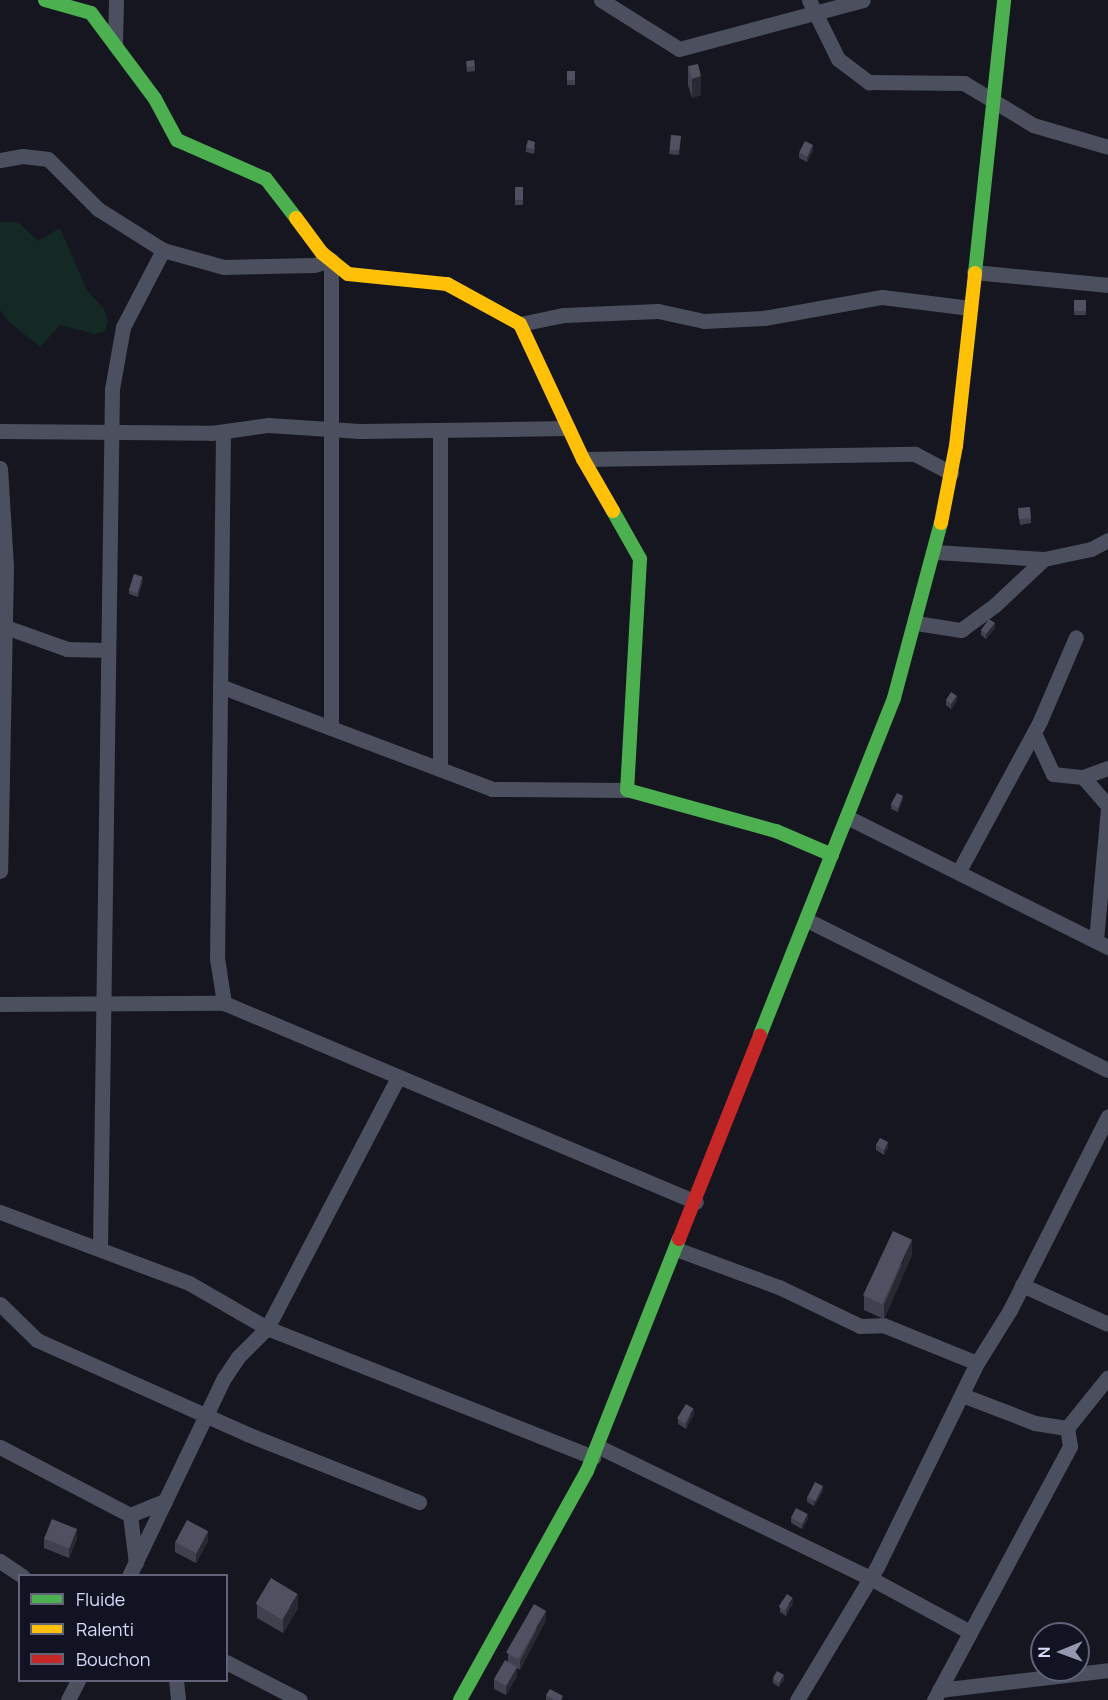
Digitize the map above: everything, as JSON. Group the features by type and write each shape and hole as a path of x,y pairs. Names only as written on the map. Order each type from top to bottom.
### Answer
{"street":[{"path":"45,0 91,13 155,99 177,140 266,179 331,260 348,274 447,284 520,324 583,459 640,559 627,790"},
{"path":"115,45 116,0"},
{"path":"601,0 679,49 818,15 864,0"},
{"path":"809,0 838,59 869,82 964,83 1033,125 1108,147"},
{"path":"991,0 993,100"},
{"path":"459,1700 595,1451 696,1202 894,698 936,552 951,473 1004,0"},
{"path":"0,160 23,156 48,159 98,208 163,250 224,267 314,265 331,260"},
{"path":"100,1248 112,389 123,327 163,250"},
{"path":"331,260 331,728"},
{"path":"974,272 1108,285"},
{"path":"520,324 564,315 658,311 704,321 764,318 882,297 970,308"},
{"path":"0,431 223,432 268,425 332,429 568,428"},
{"path":"440,430 440,770"},
{"path":"223,432 217,958 224,1004"},
{"path":"583,459 915,454 951,473"},
{"path":"0,468 6,567 1,626 0,872"},
{"path":"936,552 1044,559 1091,549 1108,540"},
{"path":"916,623 961,630 995,605 1044,559"},
{"path":"1,626 67,649 108,650"},
{"path":"959,871 1034,733 1076,637"},
{"path":"220,686 492,789 627,790 776,831 832,855"},
{"path":"1034,733 1053,774 1083,777 1108,768"},
{"path":"847,817 1102,943 1108,807 1083,777"},
{"path":"807,920 1108,1070"},
{"path":"0,1004 224,1004 696,1202"},
{"path":"132,1571 206,1416 238,1357 267,1329 398,1077"},
{"path":"796,1700 870,1578 977,1363 1022,1285 1108,1116"},
{"path":"0,1212 189,1283 267,1329 595,1451 870,1578 970,1632"},
{"path":"676,1249 778,1287 860,1326 883,1325 977,1363"},
{"path":"1022,1285 1108,1324"},
{"path":"0,1304 37,1340 206,1416 419,1502"},
{"path":"937,1695 1070,1446 1067,1428 1108,1377"},
{"path":"962,1395 1035,1423 1067,1428"},
{"path":"0,1447 130,1515 165,1501"},
{"path":"130,1515 132,1571"},
{"path":"0,1561 20,1574"},
{"path":"228,1663 300,1700"},
{"path":"937,1695 1108,1670"},
{"path":"68,1700 77,1682"},
{"path":"176,1682 177,1700"}],"green space":[{"path":"0,222 18,222 38,241 60,228 87,290 104,309 108,322 105,331 95,334 60,325 40,347 9,322 0,310"}],"building":[{"path":"474,60 475,66 467,67 466,61"},
{"path":"698,64 701,76 692,79 688,66"},
{"path":"567,71 575,71 575,80 567,80"},
{"path":"671,135 681,136 679,150 670,150"},
{"path":"528,140 535,142 534,149 526,147"},
{"path":"805,141 813,145 807,157 799,153"},
{"path":"515,187 523,187 523,200 515,200"},
{"path":"1074,300 1086,300 1086,311 1074,311"},
{"path":"1030,507 1031,518 1019,519 1018,508"},
{"path":"134,574 143,577 137,593 129,590"},
{"path":"989,619 995,623 986,634 981,630"},
{"path":"951,692 957,696 951,704 946,700"},
{"path":"897,793 903,796 898,808 891,804"},
{"path":"880,1138 888,1142 884,1150 876,1145"},
{"path":"893,1231 912,1240 882,1304 863,1295"},
{"path":"686,1404 694,1409 685,1423 677,1418"},
{"path":"815,1482 823,1486 815,1501 807,1497"},
{"path":"796,1508 808,1514 803,1524 791,1518"},
{"path":"52,1519 77,1529 69,1549 44,1538"},
{"path":"187,1520 208,1531 196,1553 175,1542"},
{"path":"271,1578 298,1594 282,1620 256,1604"},
{"path":"787,1594 793,1598 784,1610 779,1606"},
{"path":"534,1604 546,1611 518,1659 506,1652"},
{"path":"505,1660 517,1667 506,1686 494,1679"},
{"path":"777,1671 784,1675 779,1683 773,1678"},
{"path":"550,1689 563,1696 561,1700 555,1700 546,1695"}],"traffic: fast":[{"path":"45,0 91,13 155,99 177,140 266,179 296,218"},
{"path":"975,273 1004,0"},
{"path":"613,511 640,559 627,790 776,831 832,855"},
{"path":"760,1035 894,698 941,523"},
{"path":"460,1700 587,1471 679,1239"}],"traffic: slow":[{"path":"296,218 322,253 348,274 447,284 520,324 583,459 613,511"},
{"path":"941,523 956,446 975,273"}],"traffic: jam":[{"path":"679,1239 760,1035"}]}
